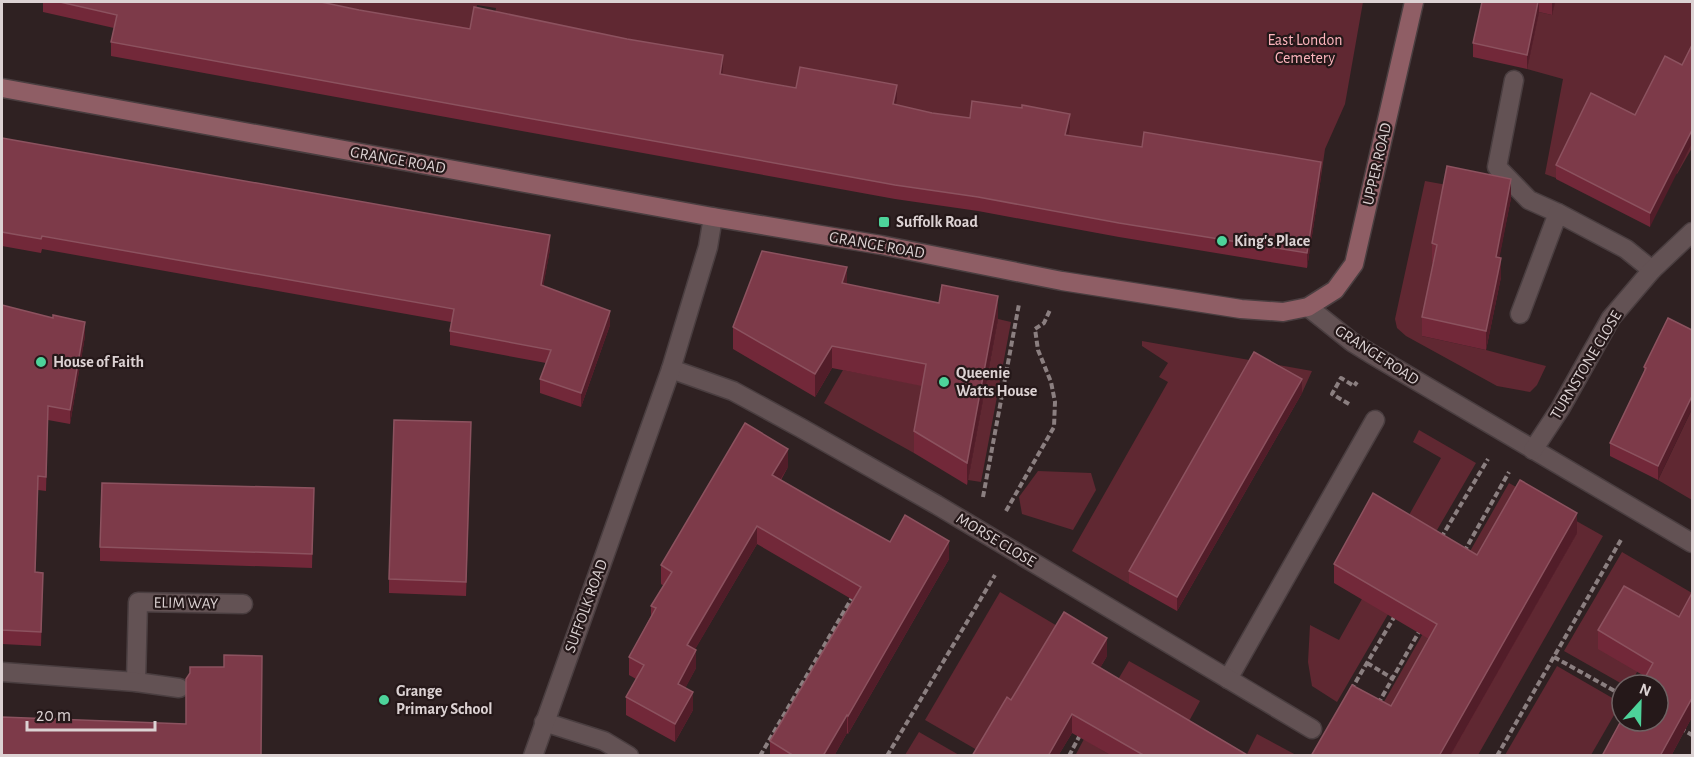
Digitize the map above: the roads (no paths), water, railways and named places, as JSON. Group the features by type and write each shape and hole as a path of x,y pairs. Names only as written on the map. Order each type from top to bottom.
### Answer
{"street":[{"name":"UPPER ROAD","path":"1308,307 1335,290 1354,264 1414,2"},
{"path":"1514,80 1497,167 1529,200 1626,249 1652,270"},
{"name":"GRANGE ROAD","path":"2,88 881,245 1062,281 1241,309 1283,312 1308,307 1352,342 1373,355 1692,543"},
{"path":"1520,314 1558,213"},
{"name":"SUFFOLK ROAD","path":"533,756 671,369 708,247 714,217"},
{"name":"TURNSTONE CLOSE","path":"1529,448 1560,409 1611,318 1652,270 1692,232"},
{"name":"MORSE CLOSE","path":"671,369 733,391 984,532 1312,729"},
{"path":"1228,679 1375,420"},
{"name":"ELIM WAY","path":"136,682 138,602 243,604"},
{"path":"2,672 136,682 179,688"},
{"path":"544,722 604,741 630,756"}],"place":[{"name":"Suffolk Road","path":"884,222"},
{"name":"King's Place","path":"1222,241"},
{"name":"House of Faith","path":"41,362"},
{"name":"Queenie Watts House","path":"944,382"},
{"name":"Grange Primary School","path":"384,700"}],"park label":[{"name":"East London Cemetery","path":"1305,49"}]}
